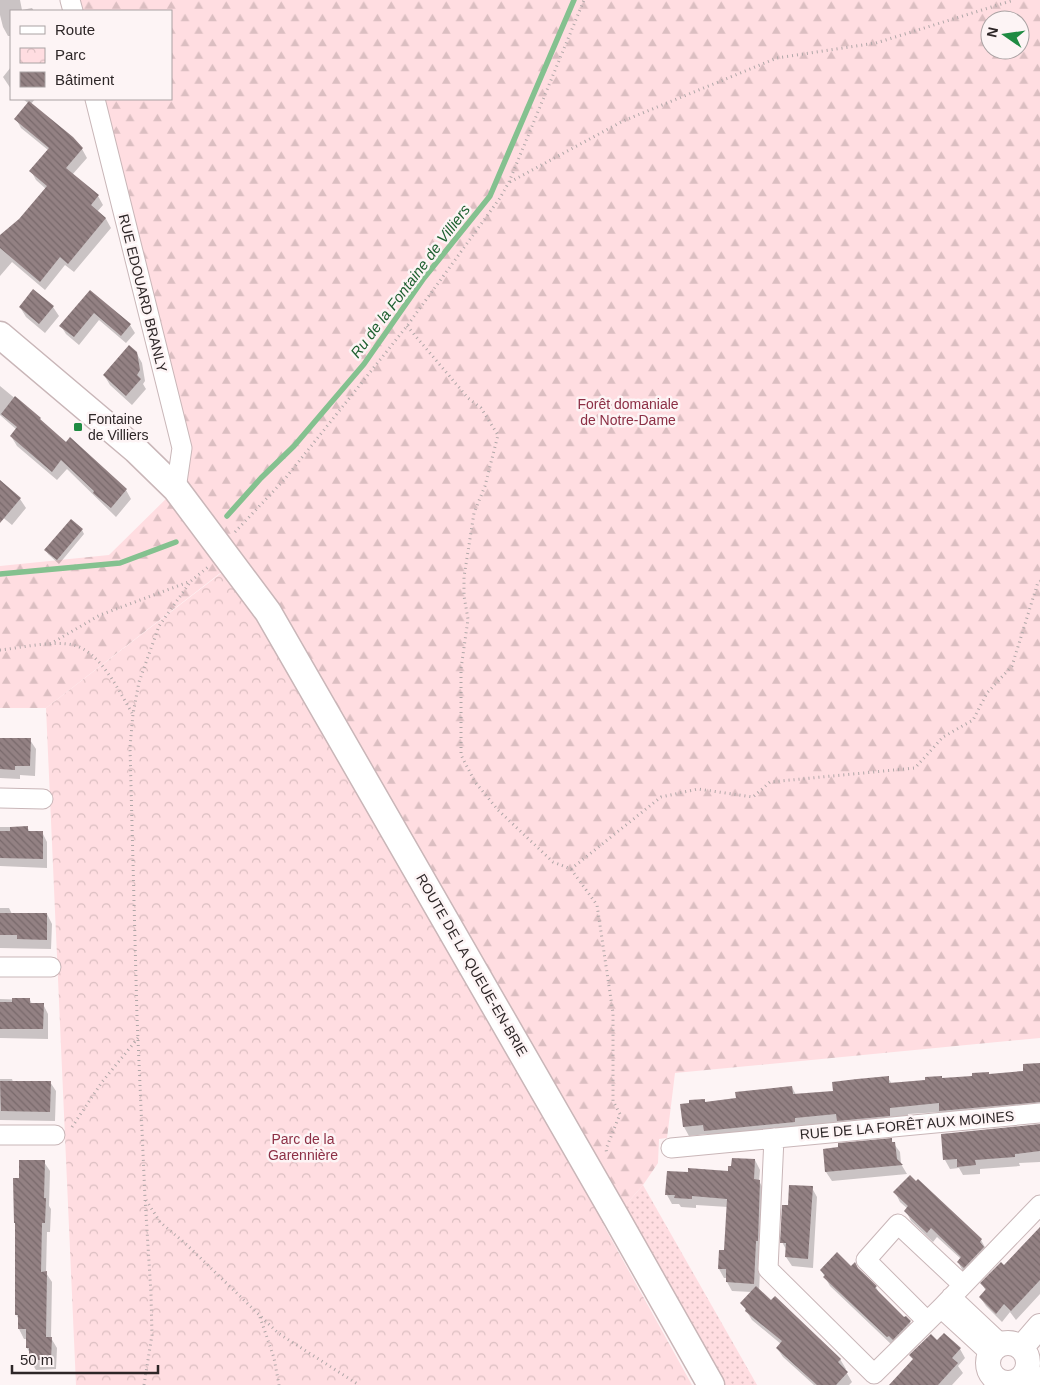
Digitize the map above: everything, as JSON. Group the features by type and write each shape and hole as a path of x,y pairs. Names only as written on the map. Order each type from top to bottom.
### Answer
{"main road":[{"name":"ROUTE DE LA QUEUE-EN-BRIE","path":"0,335 136,450 176,489 229,546 711,1385"}],"street":[{"name":"RUE EDOUARD BRANLY","path":"95,100 182,448 176,489"},
{"path":"0,798 43,799"},
{"path":"0,967 51,967"},
{"name":"RUE DE LA FORÊT AUX MOINES","path":"672,1148 1040,1113"},
{"path":"0,1135 55,1135"},
{"path":"774,1138 768,1269 869,1379 952,1297 1040,1205"},
{"path":"927,1321 866,1260 898,1224 952,1297 1017,1366"},
{"path":"989,1381 1004,1383 1017,1366 1040,1326"}],"path":[{"path":"144,1385 152,1335 145,1198 130,747 133,714 139,682 159,626 191,581 229,546 233,533 284,480 407,326 500,198 509,182 584,0"},
{"path":"509,182 623,121 777,58 876,43 1014,0"},
{"path":"407,326 468,398 481,408 498,435 485,486 474,513 464,577 464,596 468,619 462,669 461,755 475,782 498,810 553,862 571,869 597,905 613,1013 613,1101 620,1114 606,1149 608,1157"},
{"path":"50,644 100,615 191,581"},
{"path":"571,869 661,797 698,789 753,797 770,782 915,768 943,737 973,720 987,693 1012,666 1038,582 1040,581"},
{"path":"0,650 50,644 72,644 89,651 118,688 133,714"},
{"path":"55,1135 58,1140 64,1137 102,1082 139,1037"},
{"path":"145,1198 160,1222 187,1244 278,1333 359,1385"},
{"path":"260,1316 274,1358 279,1385"}],"green space":[{"name":"Forêt domaniale de Notre-Dame","path":"76,0 1040,0 1040,1038 675,1073 667,1138 659,1139 658,1163 643,1185 623,1208 232,564 46,708 0,708 0,566 109,555 176,489 186,450 100,100 172,100 172,10 79,10"},
{"name":"Parc de la Garennière","path":"233,564 616,1217 604,1226 692,1385 76,1385 46,708"},
{"path":"643,1185 757,1385 723,1385 623,1208"}],"building":[{"path":"29,101 73,137 83,148 66,168 99,195 91,205 106,218 68,264 60,257 40,282 0,248 0,235 19,219 47,186 29,171 49,148 14,119"},
{"path":"33,289 54,306 39,324 19,307"},
{"path":"90,290 131,324 121,336 94,313 74,337 59,326"},
{"path":"129,345 137,352 140,370 137,375 141,379 126,396 103,375"},
{"path":"15,396 66,442 70,437 127,489 111,508 93,493 94,491 61,460 52,472 10,436 17,427 1,414"},
{"path":"0,480 21,498 0,523"},
{"path":"71,519 83,529 57,560 44,550"},
{"path":"0,738 31,738 30,766 15,766 15,770 0,769"},
{"path":"28,826 28,831 43,831 43,859 0,858 0,831 10,831 10,827"},
{"path":"0,913 47,913 47,940 17,939 17,935 0,935"},
{"path":"12,998 30,998 30,1003 44,1003 43,1029 0,1029 0,1002 12,1002"},
{"path":"1040,1063 1040,1102 939,1111 939,1103 890,1108 890,1116 837,1121 836,1114 795,1118 795,1122 704,1131 703,1125 683,1127 680,1104 689,1103 689,1100 705,1099 705,1102 736,1098 735,1092 792,1086 793,1094 833,1091 832,1082 889,1076 889,1083 925,1080 925,1077 942,1076 942,1078 972,1076 972,1073 989,1072 989,1074 1023,1071 1023,1064"},
{"path":"0,1081 51,1081 50,1112 1,1111"},
{"path":"1040,1124 1040,1151 1015,1154 1015,1157 975,1160 976,1165 957,1167 957,1159 943,1160 941,1134"},
{"path":"892,1138 892,1142 895,1142 897,1159 903,1165 825,1172 823,1149 838,1147 838,1143"},
{"path":"732,1158 755,1159 754,1179 760,1180 758,1241 756,1241 754,1284 726,1282 726,1269 718,1269 719,1250 724,1250 727,1199 692,1196 692,1199 674,1198 675,1195 665,1195 667,1171 688,1172 688,1168 728,1171"},
{"path":"19,1160 45,1160 44,1198 46,1198 45,1223 42,1223 41,1272 47,1271 46,1337 52,1337 51,1360 29,1360 29,1348 26,1348 26,1329 18,1329 18,1315 15,1315 13,1178 19,1178"},
{"path":"910,1175 916,1181 918,1179 982,1239 980,1242 984,1247 964,1268 957,1262 961,1257 931,1228 927,1233 904,1211 908,1206 893,1192"},
{"path":"789,1185 813,1186 808,1259 785,1257 786,1243 780,1243 782,1205 788,1205"},
{"path":"1040,1227 1040,1280 1011,1311 1004,1304 996,1314 979,1297 986,1289 980,1283 1001,1262 1004,1265"},
{"path":"837,1252 851,1266 855,1262 858,1268 877,1286 875,1288 904,1317 906,1316 911,1321 893,1340 889,1336 887,1337 823,1277 825,1275 820,1270"},
{"path":"756,1286 771,1300 775,1296 841,1359 838,1362 848,1372 836,1385 817,1385 776,1348 782,1341 745,1311 746,1309 740,1303"},
{"path":"944,1333 961,1348 952,1358 958,1363 938,1385 889,1385 913,1359 909,1355 931,1334 937,1340"}],"waterway":[{"name":"Ru de la Fontaine de Villiers","path":"227,516 261,478 294,446 364,364 424,278 490,196 574,0"},
{"name":"Ru de la Fontaine de Villiers","path":"0,574 120,563 176,542"}],"place":[{"name":"Fontaine de Villiers","path":"78,427"}]}
